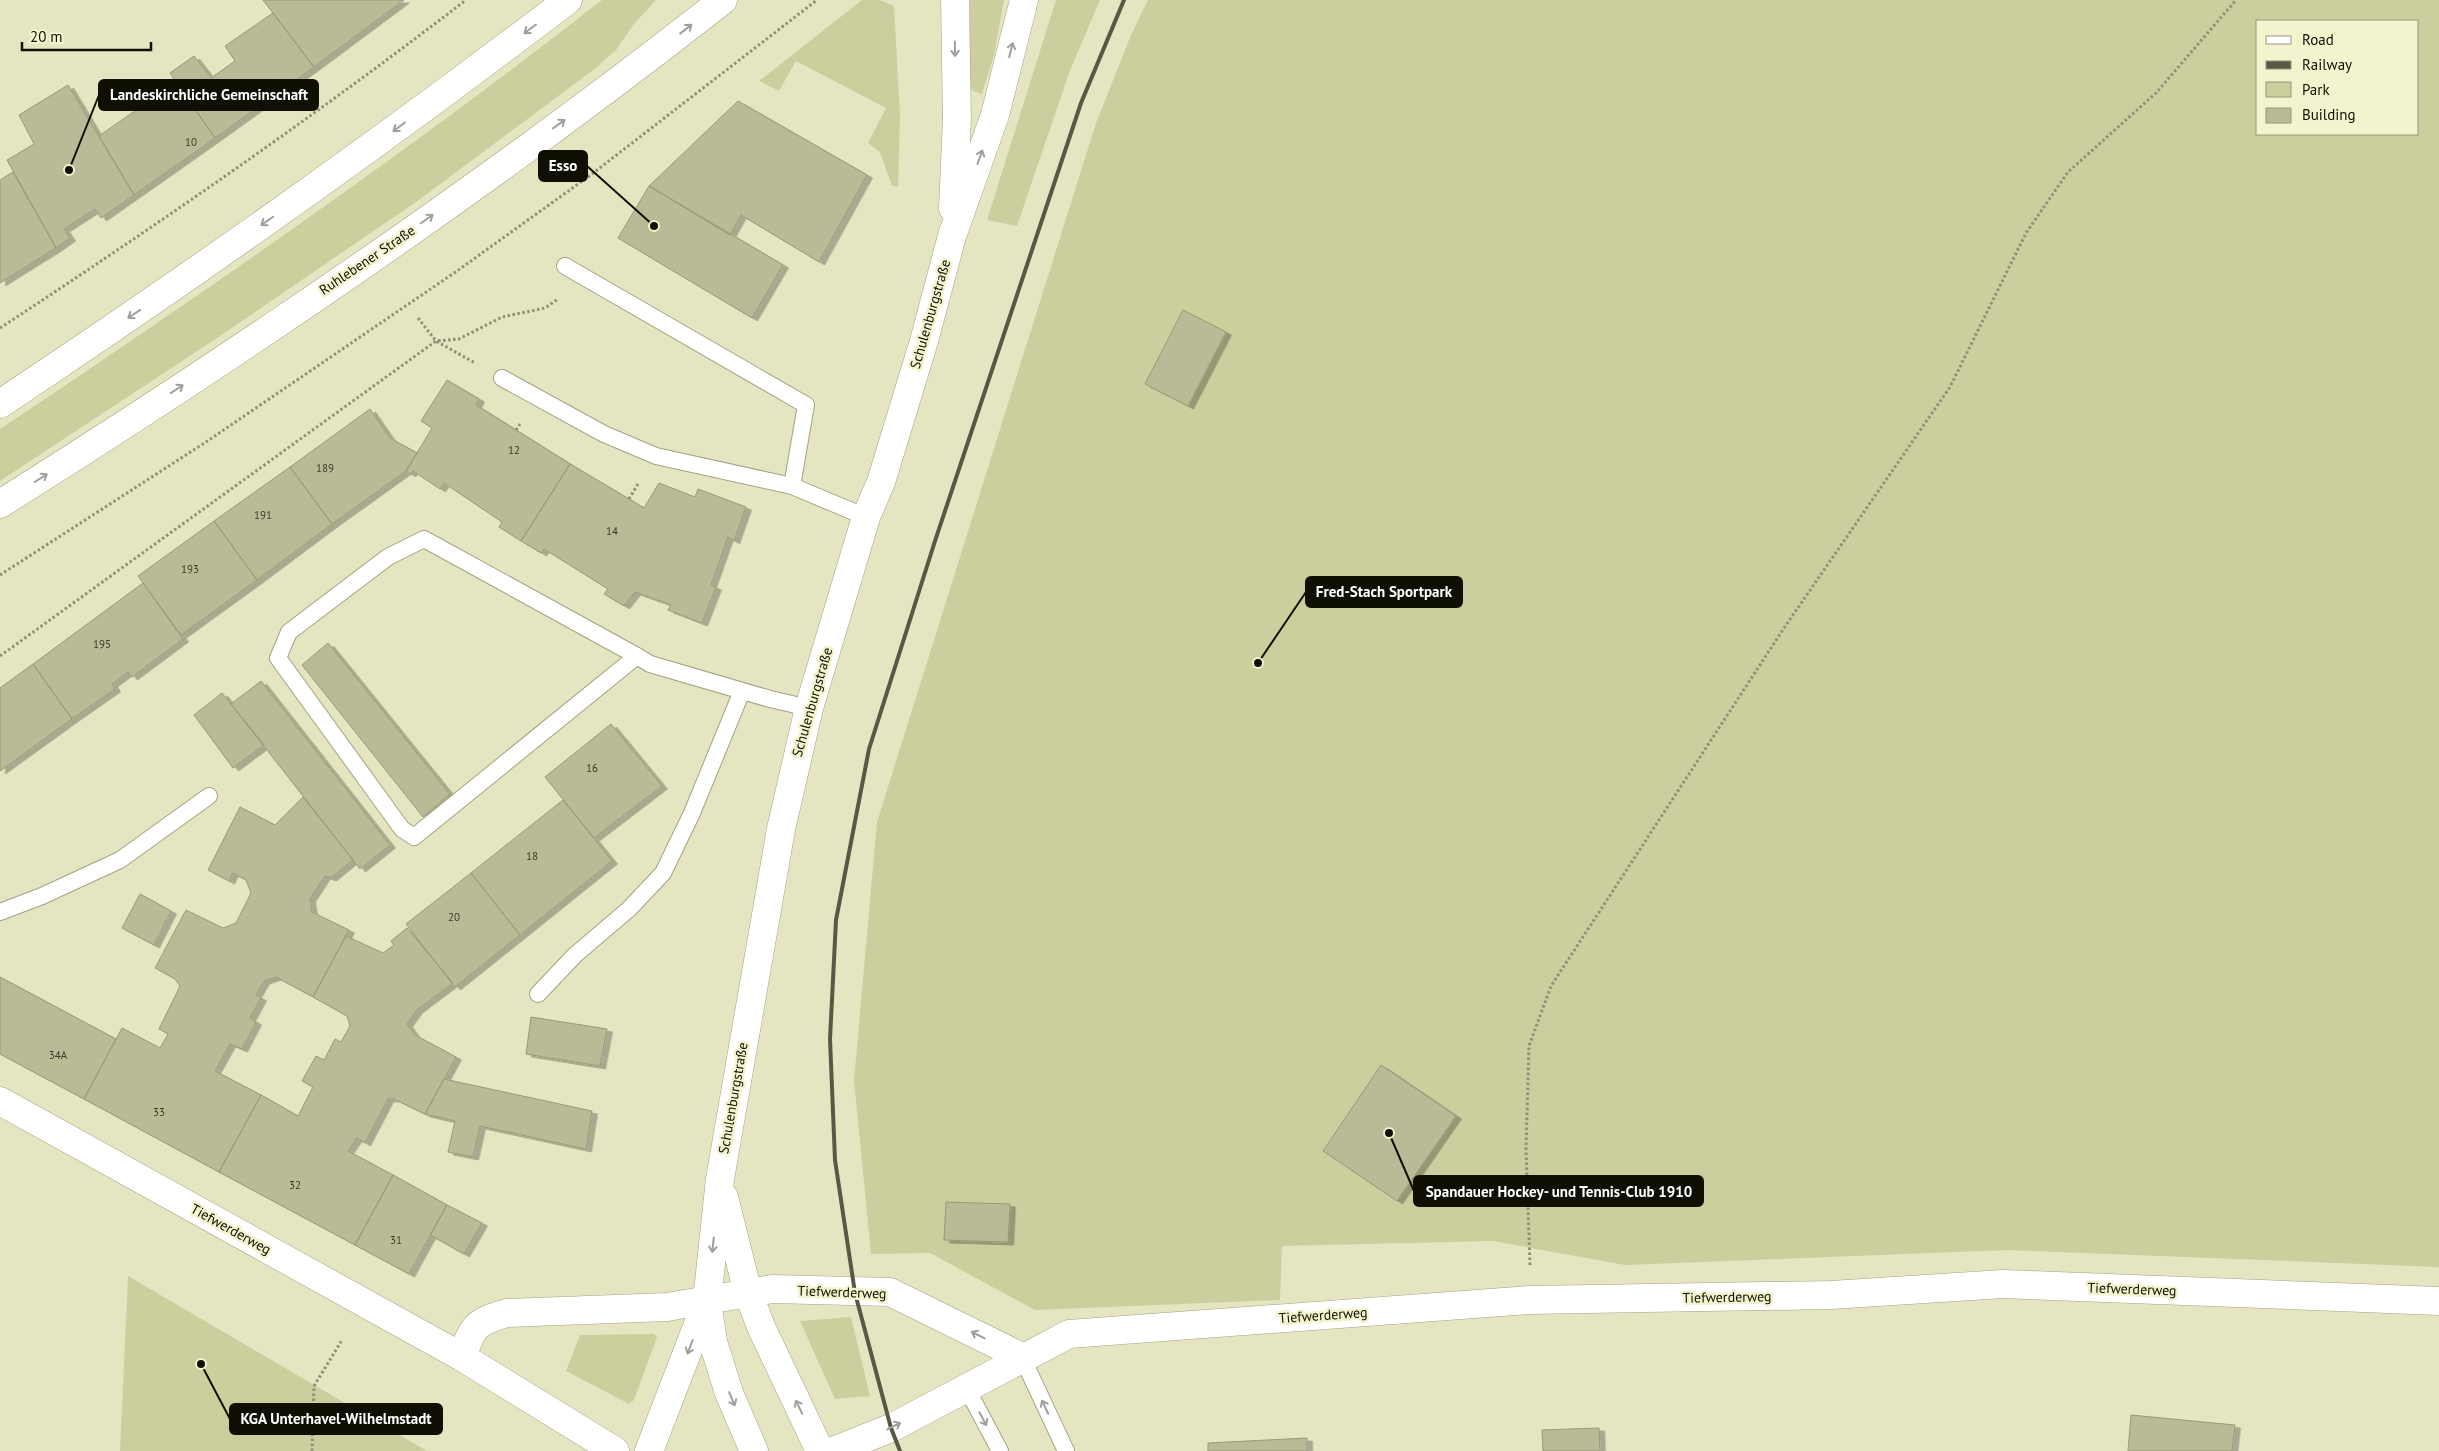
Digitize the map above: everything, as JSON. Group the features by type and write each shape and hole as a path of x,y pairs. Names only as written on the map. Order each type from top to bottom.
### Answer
{"street":[{"path":"0,404 148,306 346,167 568,0"},
{"name":"Ruhlebener Straße","path":"0,504 106,437 425,221 650,58 723,0"},
{"name":"Schulenburgstraße","path":"952,236 957,118 955,0"},
{"name":"Schulenburgstraße","path":"754,1451 730,1393 713,1342 708,1301 720,1179 781,829 809,708 866,517 884,473 924,341 952,236 995,115 1024,0"},
{"name":"Tiefwerderweg","path":"0,1101 462,1357 615,1451"},
{"name":"Schulenburgstraße","path":"720,1179 748,1293 762,1329 820,1451"},
{"name":"Tiefwerderweg","path":"833,1451 891,1428 1022,1357 1069,1334 1530,1300 1831,1295 2003,1284 2439,1301"},
{"name":"Tiefwerderweg","path":"462,1357 470,1333 484,1319 507,1313 666,1307 772,1289 890,1292 1022,1357"},
{"path":"648,1451 708,1301"}],"lane":[{"path":"565,266 806,405 792,486"},
{"path":"502,378 604,434 656,456 792,486 866,517"},
{"path":"637,656 414,836 402,829 278,658 289,632 388,557 424,539 637,656 650,664 809,708"},
{"path":"538,994 575,956 629,909 663,873 692,812 742,691"},
{"path":"0,912 42,896 120,860 209,796"},
{"path":"1022,1357 1066,1451"},
{"path":"966,1387 1000,1451"}],"path":[{"path":"0,328 243,164 466,0"},
{"path":"0,576 198,447 457,271 592,174 818,0"},
{"path":"1530,1300 1530,1235 1526,1150 1529,1046 1551,986 1784,628 1950,387 2026,233 2068,172 2156,93 2236,0"},
{"path":"0,656 436,341 458,339 502,317 545,308 568,292 582,277"},
{"path":"418,318 436,341 502,378"},
{"path":"312,1451 314,1386 342,1340"}],"green space":[{"path":"602,0 656,0 634,24 616,50 597,67 416,202 220,336 0,481 0,429 153,326 305,220 455,112"},
{"path":"862,0 880,0 894,6 900,115 898,187 892,186 880,152 868,143 886,108 796,61 779,91 759,81"},
{"path":"970,0 1004,0 994,55 982,94 970,88"},
{"path":"1056,0 1100,0 1069,73 1017,226 987,220"},
{"path":"1148,0 2439,0 2439,1267 2008,1250 1625,1265 1493,1241 1282,1246 1280,1300 1035,1310 930,1253 871,1254 854,1080 877,822 1095,126 1131,35"},
{"path":"128,1276 427,1451 120,1451"},
{"path":"851,1317 870,1396 835,1399 800,1321"},
{"path":"654,1334 657,1337 634,1400 629,1404 566,1371 580,1335"}],"building":[{"path":"263,0 404,0 314,67"},
{"path":"273,13 314,67 215,138 170,73 194,56 211,78 235,61 225,46"},
{"path":"176,82 215,138 134,195 99,136"},
{"path":"68,85 134,195 101,218 95,209 64,229 70,238 56,248 7,160 34,144 19,115"},
{"path":"738,101 867,175 819,262 741,215 730,235 649,186"},
{"path":"13,172 56,248 0,283 0,180"},
{"path":"649,186 783,265 752,318 618,238"},
{"path":"1183,310 1226,332 1188,406 1145,384"},
{"path":"447,380 479,399 476,405 570,464 521,541 499,527 502,522 444,483 440,489 413,471 410,474 406,471 432,428 421,421"},
{"path":"370,409 390,438 417,453 406,471 332,524 290,467"},
{"path":"570,464 644,508 659,483 695,497 698,489 746,507 734,541 728,537 711,585 716,587 702,623 668,610 671,605 635,592 624,606 604,594 608,589 544,549 541,553 521,541"},
{"path":"290,467 332,524 257,580 214,521"},
{"path":"214,521 257,580 181,635 138,576"},
{"path":"143,583 183,639 132,677 128,672 112,684 115,689 72,719 33,664"},
{"path":"328,643 450,794 423,817 302,665"},
{"path":"33,664 72,719 0,771 0,688"},
{"path":"261,681 390,845 360,869 231,704"},
{"path":"222,693 264,745 233,768 194,715"},
{"path":"611,724 662,786 594,838 545,777"},
{"path":"303,797 353,860 331,878 325,876 310,899 312,912 349,930 313,997 276,977 264,981 256,995 261,998 250,1018 256,1022 242,1049 230,1044 215,1071 261,1095 219,1172 84,1099 122,1028 160,1048 168,1034 159,1029 180,986 175,979 155,968 186,910 223,928 236,923 251,893 246,880 233,873 229,881 208,870 240,807 275,825"},
{"path":"563,800 612,861 520,935 471,873"},
{"path":"471,873 520,935 455,987 406,924"},
{"path":"140,894 171,911 154,945 122,928"},
{"path":"407,928 453,983 417,1010 407,1024 415,1035 456,1057 425,1114 394,1099 388,1099 365,1143 357,1138 348,1151 393,1175 355,1245 219,1172 261,1095 298,1116 313,1087 302,1081 316,1056 324,1060 335,1039 341,1042 350,1026 347,1016 313,997 346,936 383,953 394,945 391,941"},
{"path":"0,977 116,1039 84,1099 0,1054"},
{"path":"531,1017 607,1029 600,1066 526,1054"},
{"path":"1381,1065 1456,1116 1397,1201 1323,1151"},
{"path":"444,1079 592,1111 586,1149 480,1126 473,1157 448,1152 455,1121 425,1114"},
{"path":"393,1175 447,1205 409,1274 355,1245"},
{"path":"946,1202 1010,1204 1008,1242 944,1240"},
{"path":"447,1205 482,1223 464,1254 430,1235"},
{"path":"2131,1415 2235,1425 2232,1451 2128,1451"},
{"path":"1599,1428 1600,1451 1543,1451 1542,1430"},
{"path":"1307,1438 1307,1451 1208,1451 1208,1443"}],"railway":[{"path":"900,1451 891,1428 855,1293 835,1160 830,1039 836,920 869,749 935,541 1081,103 1124,0"}],"place":[{"name":"Landeskirchliche Gemeinschaft","path":"69,170"},
{"name":"Esso","path":"654,226"},
{"name":"Fred-Stach Sportpark","path":"1258,663"},
{"name":"Spandauer Hockey- und Tennis-Club 1910","path":"1389,1133"},
{"name":"KGA Unterhavel-Wilhelmstadt","path":"201,1364"}]}
